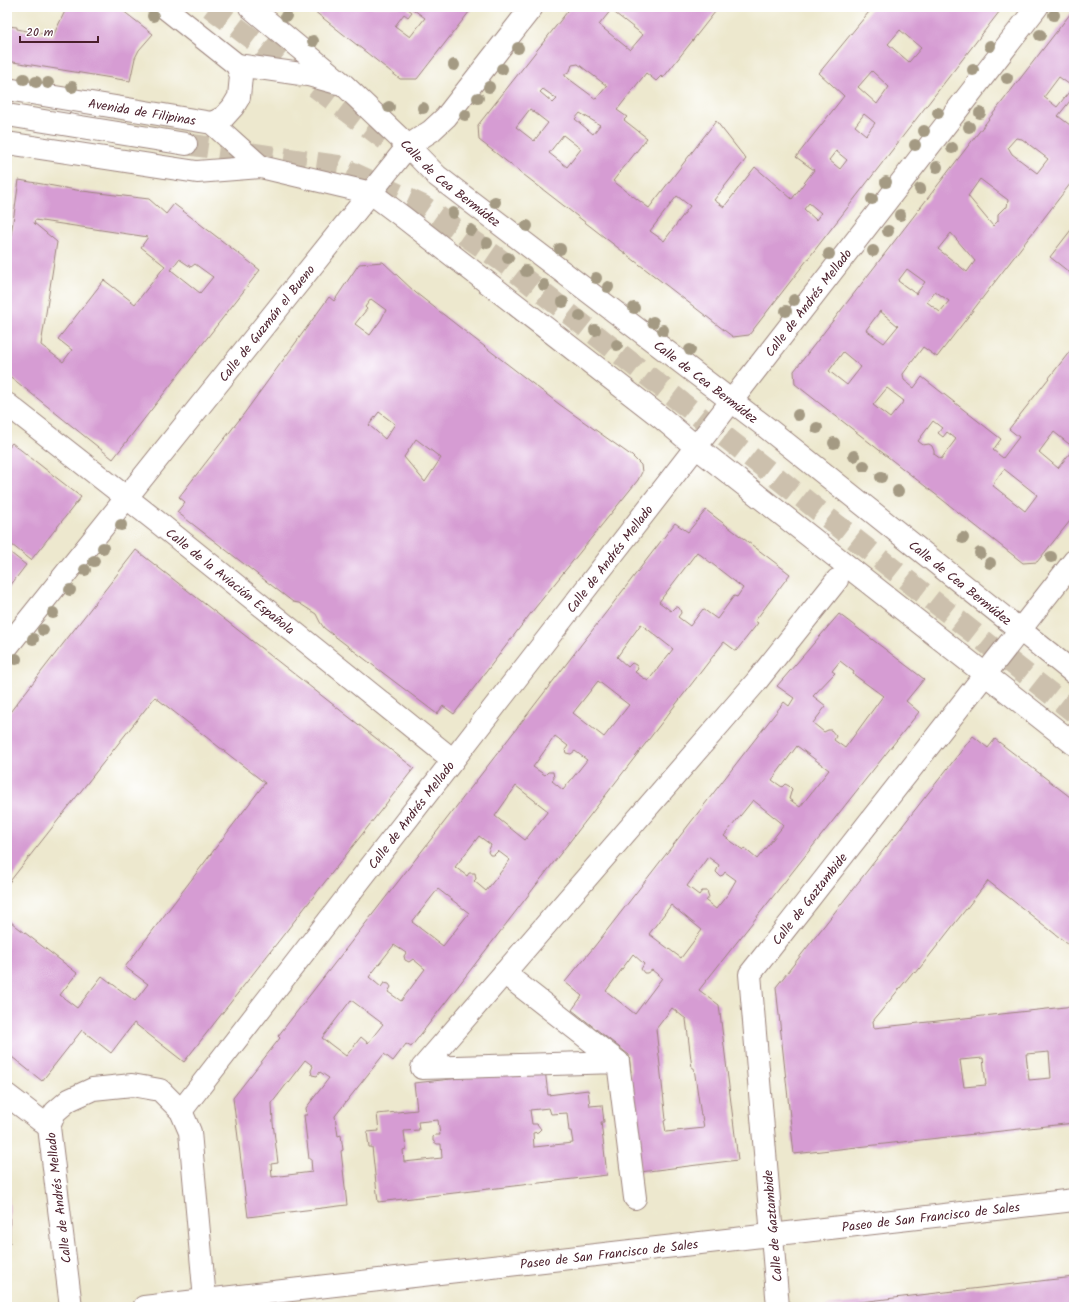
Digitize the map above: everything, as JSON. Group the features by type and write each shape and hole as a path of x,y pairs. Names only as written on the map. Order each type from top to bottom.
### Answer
{"street":[{"name":"Calle de Cea Bermúdez","path":"164,7 237,64 308,74 344,85"},
{"name":"Calle de Cea Bermúdez","path":"250,7 344,85 437,176 732,401 1074,672"},
{"name":"Calle de Guzmán el Bueno","path":"7,648 408,146 431,131 446,117 532,7"},
{"name":"Calle de Andrés Mellado","path":"181,1111 1037,7"},
{"path":"212,123 224,117 233,108 239,97 241,76 237,64"},
{"name":"Avenida de Filipinas","path":"7,89 212,123 261,168"},
{"name":"Avenida de Filipinas","path":"7,115 186,144"},
{"name":"Avenida de Filipinas","path":"7,144 197,172 261,168 371,193"},
{"path":"371,193 663,419 696,447 1074,744"},
{"name":"Calle de la Aviación Española","path":"7,404 127,498 453,760"},
{"name":"Calle de Gaztambide","path":"778,1307 750,974 1074,561"},
{"path":"618,1062 422,1068 756,682 837,580"},
{"path":"504,973 618,1062 635,1198"},
{"name":"Calle de Andrés Mellado","path":"71,1307 49,1127 55,1112 69,1100 93,1089 132,1085 160,1090 181,1111 190,1132 204,1300"},
{"path":"7,1095 49,1127"},
{"name":"Paseo de San Francisco de Sales","path":"148,1307 1074,1200"}],"building":[{"path":"67,7 118,7 153,34 139,50 135,58 130,81 7,61 7,26 53,36"},
{"path":"309,7 409,7 408,9 412,12 408,17 404,14 395,26 410,37 425,18 410,7 473,7 417,79 400,79"},
{"path":"571,7 719,7 663,78 661,76 656,81 646,73 617,110 627,117 624,120 647,138 613,181 649,208 716,121 746,159 714,200 724,207 755,167 792,199 814,170 796,157 844,96 819,73 873,7 1003,7 749,335 733,337 479,140 478,125","holes":["611,10 643,35 630,50 599,25","900,30 921,48 909,62 888,44","578,64 607,86 596,99 565,76 565,74 570,71 572,65","872,71 889,87 877,104 858,87","543,89 557,99 553,103 540,92","530,109 548,123 534,141 516,127","580,113 600,125 593,134 575,119","864,114 875,123 866,135 855,126","563,135 581,149 567,167 549,153","836,151 847,160 840,169 829,160","677,196 690,206 664,241 650,231","809,203 821,213 816,220 804,209"]},
{"path":"1074,9 1074,96 1058,116 1070,125 1074,120 1074,179 937,357 923,347 903,374 904,380 914,388 922,377 1001,439 993,450 1003,458 1019,437 1009,429 1074,346 1074,407 1072,410 1074,411 1074,448 1074,516 1037,562 1023,563 795,384 794,371","holes":["1059,77 1073,87 1057,107 1044,97","1016,138 1022,139 1048,159 1037,173 1012,154 1008,147","980,179 1008,200 1007,207 998,214 998,221 993,226 968,196","951,233 975,261 967,272 938,249","907,269 925,282 916,294 898,281","935,291 949,301 940,312 927,302","880,311 898,326 884,343 866,330","843,352 861,367 847,385 829,371","887,388 904,401 890,418 873,405","933,421 942,428 938,433 943,437 947,432 956,439 941,459 934,454 932,446 929,444 923,445 918,441","1054,432 1074,448 1058,468 1039,452","1004,469 1037,495 1025,511 992,485"]},
{"path":"19,180 82,191 149,199 166,214 174,204 260,270 113,459 7,374 7,263","holes":["35,220 148,237 141,247 165,266 135,304 104,280 58,339 72,350 63,362 41,345 57,242 34,223","179,259 191,267 195,264 213,277 200,293 171,270"]},
{"path":"1074,226 1074,276 1050,257"},
{"path":"383,262 416,293 559,404 632,456 641,465 642,472 638,480 531,613 454,714 443,706 437,714 324,628 316,614 299,603 293,602 177,512 185,502 179,497 243,415 329,297 334,301 359,264","holes":["371,299 386,310 370,335 355,324 367,309 365,307","379,412 395,424 385,439 369,425","416,439 441,458 425,482 404,457"]},
{"path":"12,443 81,497 31,560 7,541 7,449"},
{"path":"706,510 790,574 755,621 758,623 736,651 724,642 411,1047 406,1044 393,1061 384,1054 335,1116 338,1136 341,1135 343,1150 341,1151 347,1205 248,1217 233,1098 280,1038 278,1036 675,523 688,532","holes":["697,552 743,588 737,597 734,596 717,619 703,609 690,626 678,617 681,613 678,607 675,607 671,611 659,602","641,624 673,649 648,681 635,672 638,669 636,665 632,663 628,667 617,657","598,681 629,705 604,737 573,713","555,736 568,746 565,750 566,753 571,754 575,751 587,760 563,790 552,781 554,778 553,772 548,772 545,775 533,767","516,786 548,811 525,840 495,816","479,836 491,845 488,852 490,855 494,855 498,851 510,860 486,891 474,881 476,879 475,873 469,873 467,876 455,867","438,889 469,913 443,946 412,922","394,945 406,953 404,956 405,960 409,962 413,959 425,969 401,1001 388,992 391,987 389,984 384,983 381,987 369,977","351,1000 383,1024 368,1043 361,1037 346,1056 322,1038","305,1060 313,1066 311,1071 312,1075 317,1076 320,1072 329,1078 306,1108 307,1115 304,1115 312,1172 272,1177 271,1164 278,1163 272,1103"]},
{"path":"7,550 26,565 7,590"},
{"path":"136,550 414,768 184,1062 134,1023 111,1053 82,1030 42,1081 7,1053 7,919 77,973 60,995 77,1008 102,976 135,1001 148,984 125,967 265,783 155,697 7,885 7,716"},
{"path":"839,614 924,679 906,701 919,712 699,990 719,1005 738,1160 640,1172 629,1055 572,1010 582,996 565,982 594,947 784,702 789,706 794,698 777,686","holes":["840,661 854,672 853,674 883,696 845,748 834,740 836,736 831,730 824,732 813,723 826,706 813,696 835,673 832,671","797,746 829,770 800,807 789,799 792,789 785,784 782,787 772,780","753,800 784,825 757,859 744,848 743,850 724,836","708,857 719,865 716,872 720,876 725,872 736,880 728,894 716,909 706,901 709,897 707,891 702,891 699,895 687,886","671,905 702,930 681,958 649,934","633,954 644,964 641,969 644,973 652,970 662,978 635,1014 606,991","672,1008 686,1019 692,1068 694,1068 704,1128 666,1132 664,1121 666,1120 656,1029"]},
{"path":"973,736 988,748 995,739 1074,800 1074,949 988,881 916,973 913,972 873,1021 874,1028 1074,1006 1074,1123 794,1154 776,987","holes":["1049,1052 1051,1078 1029,1080 1026,1054","983,1058 986,1085 964,1087 960,1060"]},
{"path":"545,1069 548,1095 588,1090 590,1106 602,1105 604,1122 601,1122 607,1175 378,1202 372,1147 369,1147 367,1132 379,1131 377,1114 417,1110 414,1083","holes":["549,1108 551,1114 567,1113 569,1131 571,1131 573,1143 534,1147 533,1133 538,1132 541,1129 537,1124 532,1124 530,1110","438,1120 440,1135 435,1135 433,1137 433,1141 437,1144 441,1144 442,1158 404,1162 403,1150 406,1149 404,1131 419,1130 418,1122"]},
{"path":"7,1192 9,1197 10,1243 7,1244"},
{"path":"1074,1277 1074,1307 826,1307 826,1306"}],"tunnel":[{"path":"210,7 412,160"},
{"path":"186,144 338,166 423,206 502,261 1074,712"}]}
